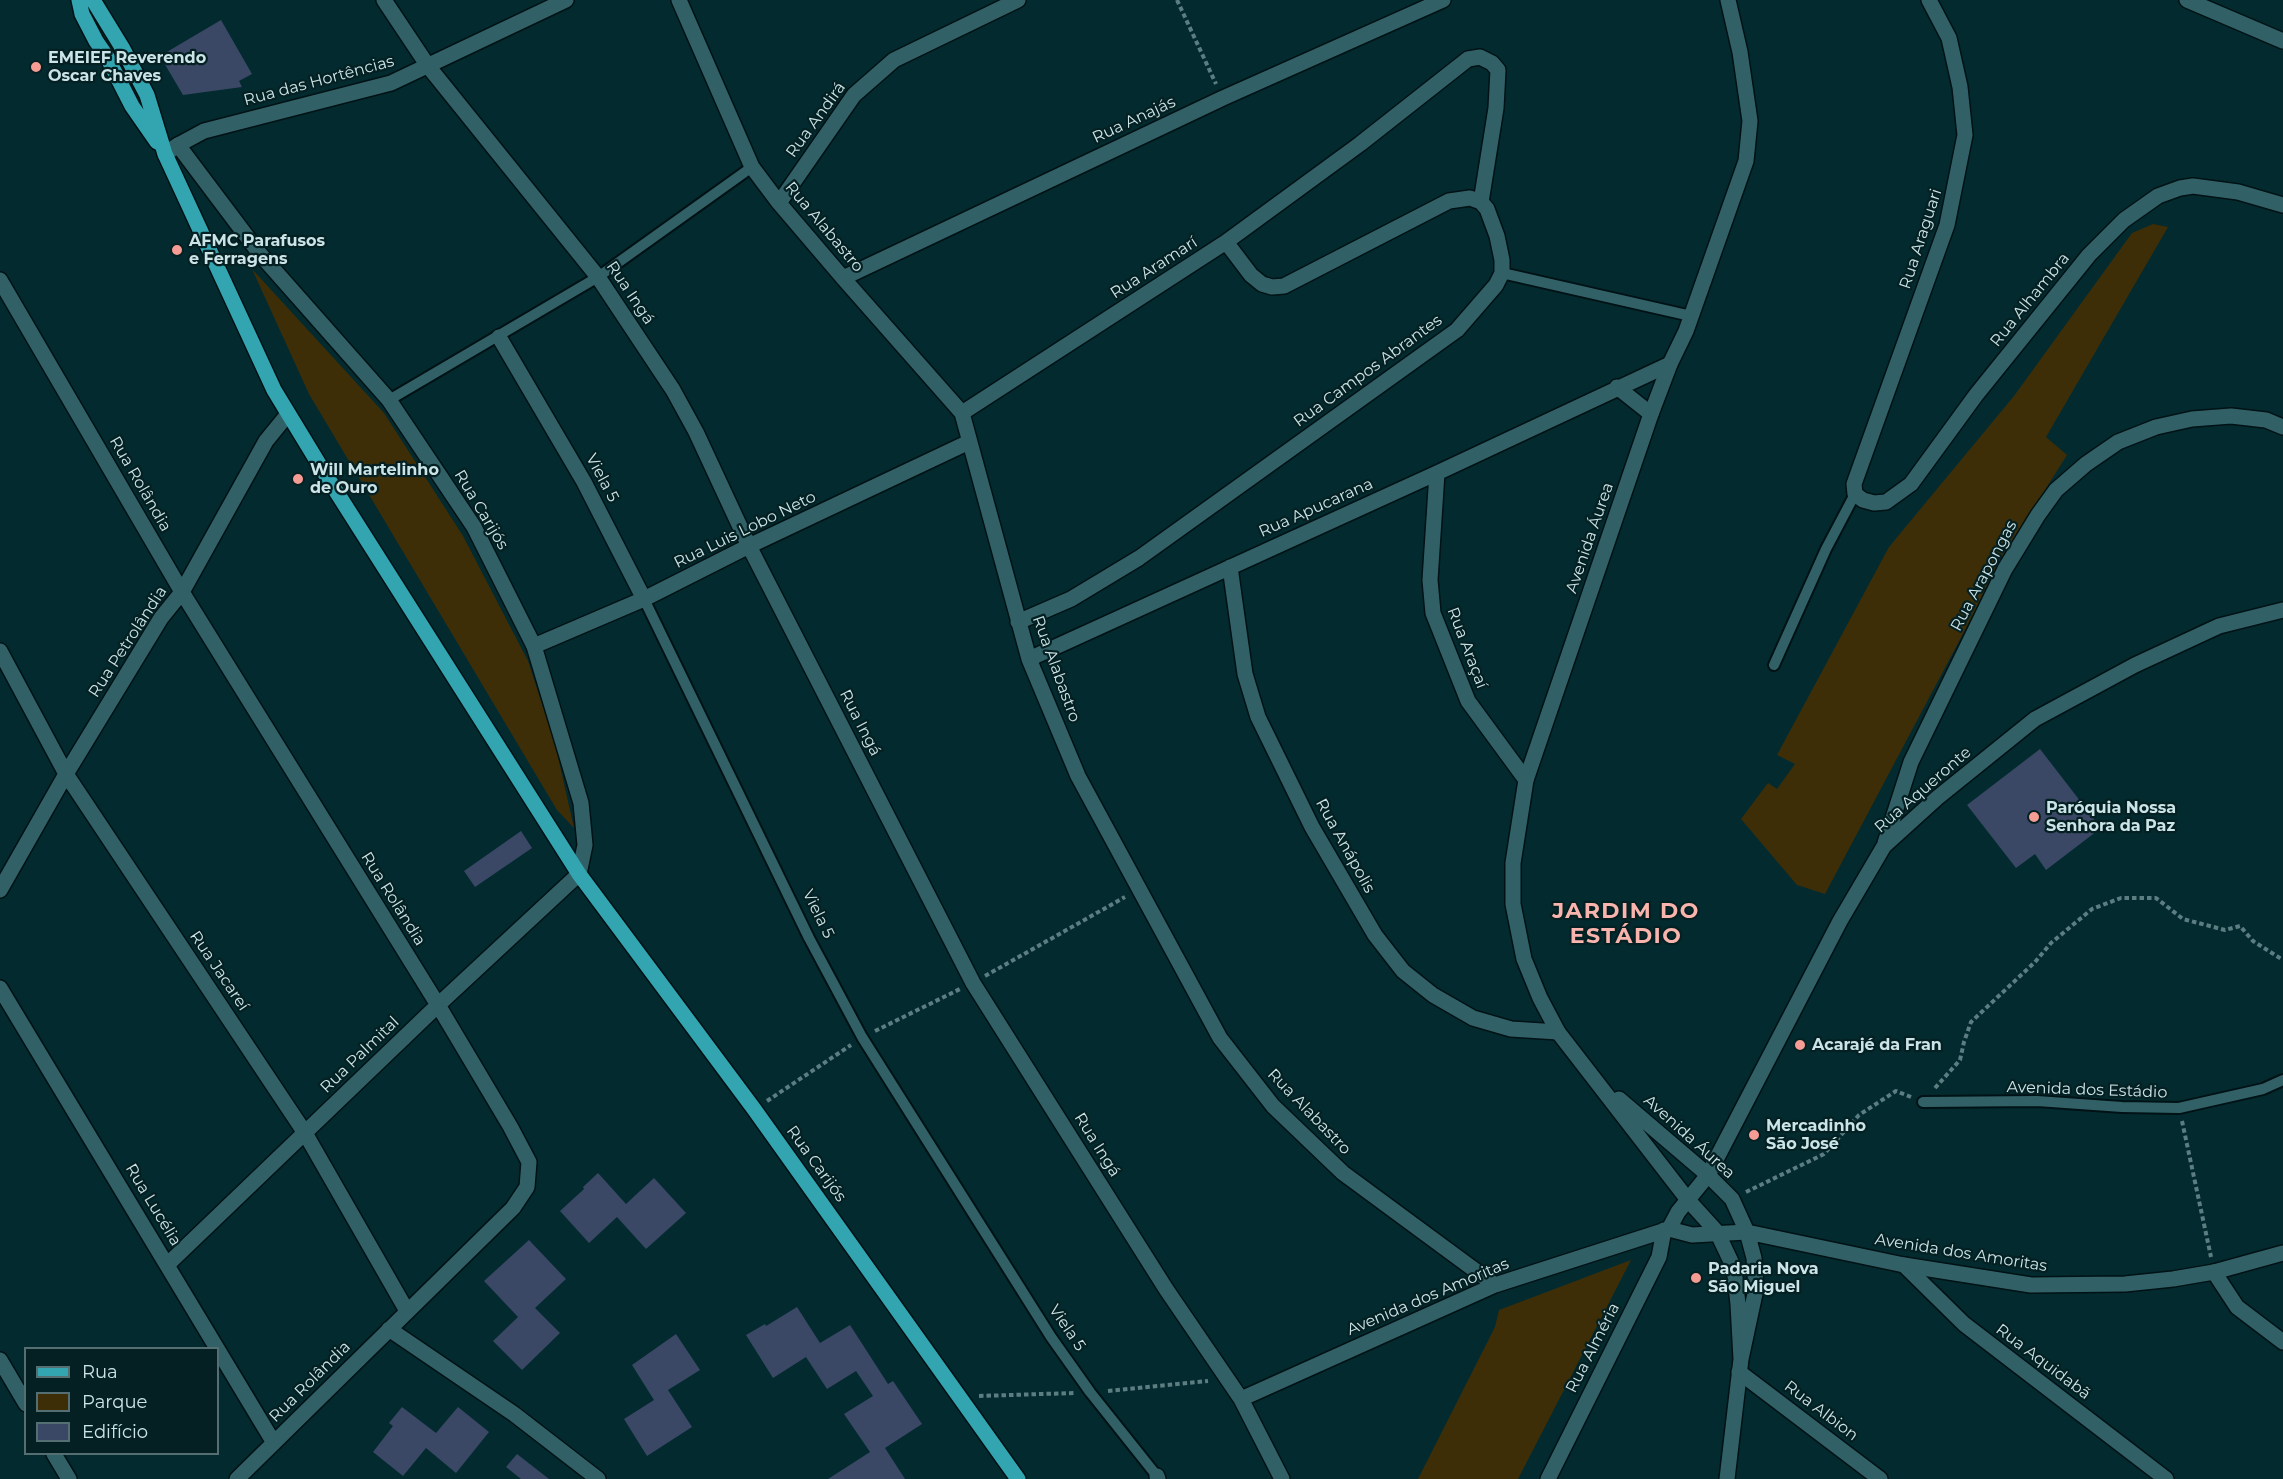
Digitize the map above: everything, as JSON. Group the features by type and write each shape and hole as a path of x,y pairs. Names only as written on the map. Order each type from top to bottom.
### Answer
{"main road":[{"name":"Rua Carijós","path":"80,0 82,14 132,106 172,149"},
{"name":"Rua Carijós","path":"93,0 123,49 147,95 274,390 288,414 579,874 754,1110 1018,1479"}],"street":[{"name":"Rua Ingá","path":"384,0 428,66 598,277 673,390 696,432 749,546 973,983 1166,1289 1241,1399 1282,1479"},
{"name":"Rua das Hortências","path":"172,149 204,131 392,83 566,0"},
{"name":"Rua Alabastro","path":"679,0 752,167 779,203 843,278 962,413 1029,659 1078,776 1220,1038 1273,1106 1343,1173 1495,1285"},
{"name":"Rua Andirá","path":"779,203 854,95 894,60 1018,0"},
{"name":"Rua Anajás","path":"843,278 1223,98 1443,0"},
{"name":"Avenida Áurea","path":"1728,0 1740,52 1750,121 1746,162 1691,316 1651,414 1526,780 1513,863 1513,904 1524,958 1540,998 1558,1032 1688,1200 1717,1232 1731,1261 1736,1278 1740,1365"},
{"name":"Rua Araguari","path":"1855,489 1947,225 1965,135 1960,87 1949,38 1929,0"},
{"path":"2187,0 2283,41"},
{"name":"Rua Aramarí","path":"962,413 1226,242 1360,144 1468,59 1480,57 1492,63 1498,70 1496,108 1481,202"},
{"name":"Rua Carijós","path":"172,149 260,254 389,400 474,527 534,646 581,803 585,845 579,874"},
{"name":"Rua Alhambra","path":"1855,489 1863,500 1886,502 1911,484 1976,395 2089,255 2124,220 2158,196 2193,186 2238,192 2283,205"},
{"path":"1226,242 1251,275 1262,284 1272,287 1284,286 1449,201 1470,198 1481,202 1487,209 1497,236 1502,273"},
{"name":"Rua Campos Abrantes","path":"1018,622 1071,599 1140,558 1457,330 1496,285 1502,273"},
{"name":"Rua Rolândia","path":"0,280 182,592 438,1005 529,1162 527,1187 513,1208 237,1479"},
{"name":"Viela 5","path":"499,337 584,482 644,599"},
{"name":"Rua Apucarana","path":"1029,659 1670,364"},
{"path":"1617,387 1651,414"},
{"name":"Rua Petrolândia","path":"0,890 66,774 161,618 182,592 266,441 288,414"},
{"name":"Rua Arapongas","path":"1884,846 1911,762 2005,569 2056,490 2086,464 2118,442 2156,427 2192,419 2231,416 2266,420 2283,427"},
{"name":"Rua Luis Lobo Neto","path":"534,646 644,599 749,546 969,442"},
{"name":"Rua Araçaí","path":"1437,473 1430,580 1433,613 1468,701 1526,780"},
{"name":"Rua Anápolis","path":"1230,567 1245,674 1258,717 1312,827 1375,935 1403,970 1433,995 1473,1018 1510,1029 1558,1032"},
{"name":"Rua Aqueronte","path":"1708,1175 1840,921 1884,846 1937,798 2035,719 2134,665 2219,626 2283,610"},
{"name":"Rua Jacareí","path":"0,651 66,774 305,1133 407,1311"},
{"name":"Rua Palmital","path":"168,1264 438,1005 579,874"},
{"name":"Rua Lucélia","path":"0,988 217,1347"},
{"name":"Avenida Áurea","path":"1594,1078 1708,1175 1732,1199 1748,1232 1754,1258 1755,1289 1740,1365"},
{"path":"1666,1230 1708,1175"},
{"name":"Avenida dos Amoritas","path":"1241,1399 1495,1285 1666,1230 1692,1234 1748,1232 1904,1265 2031,1285 2125,1284 2214,1272 2283,1253"},
{"name":"Rua Alméria","path":"1548,1479 1659,1257 1666,1230"},
{"name":"Rua Aquidabã","path":"1904,1265 1964,1324 2166,1479"},
{"path":"2214,1272 2237,1306 2283,1342"},
{"path":"389,1329 514,1414 598,1479"},
{"name":"Rua Lucélia","path":"219,1350 274,1443"},
{"path":"0,1360 4,1379 24,1402"},
{"path":"1727,1479 1740,1365"},
{"name":"Rua Albion","path":"1740,1365 1880,1479"},
{"path":"55,1455 69,1479"}],"lane":[{"path":"389,400 598,277 752,167"},
{"path":"1502,273 1691,316"},
{"path":"1774,665 1855,489"},
{"name":"Viela 5","path":"644,599 809,938 862,1037 1051,1337 1090,1392 1158,1477"},
{"name":"Avenida dos Estádio","path":"1923,1102 2037,1101 2122,1107 2180,1108 2263,1089 2283,1080"}],"path":[{"path":"1178,0 1223,98"},
{"path":"754,1110 862,1037 973,983 1140,889"},
{"path":"1732,1199 1824,1154 1859,1115 1896,1091 1923,1102 1960,1060 1971,1022 2035,962 2051,943 2092,909 2121,898 2156,898 2183,919 2225,930 2240,926 2253,941 2283,960"},
{"path":"2180,1108 2214,1272"}],"green space":[{"path":"2153,224 2168,227 2046,437 2067,455 2009,547 1825,894 1797,885 1741,819 1768,783 1777,789 1795,764 1777,755 1889,547 2014,396 2132,233"},
{"path":"252,269 384,413 463,536 528,661 555,744 574,828 557,810 309,394"},
{"path":"1631,1260 1518,1479 1418,1479 1495,1327 1499,1310"}],"building":[{"path":"221,20 252,74 239,81 242,87 183,95 160,56"},
{"name":"Paróquia Nossa Senhora da Paz","path":"2040,749 2101,828 2046,870 2035,854 2016,868 1967,805"},
{"path":"521,831 532,848 475,887 464,871"},
{"path":"598,1173 626,1204 654,1178 686,1213 646,1249 617,1217 589,1243 560,1211"},
{"path":"529,1240 566,1279 535,1308 560,1333 522,1370 493,1341 518,1317 484,1281"},
{"path":"797,1307 820,1343 850,1325 888,1384 893,1381 922,1424 885,1448 905,1479 828,1479 870,1452 844,1414 873,1396 856,1371 827,1389 806,1357 773,1378 746,1335"},
{"path":"676,1334 700,1370 668,1390 692,1427 647,1456 624,1419 654,1400 632,1365"},
{"path":"402,1407 436,1433 458,1407 489,1432 456,1473 426,1448 403,1476 373,1452 393,1426 389,1423"},
{"path":"517,1454 549,1479 521,1479 506,1467"}],"place":[{"name":"EMEIEF Reverendo Oscar Chaves","path":"36,67"},
{"name":"AFMC Parafusos e Ferragens","path":"177,250"},
{"name":"Will Martelinho de Ouro","path":"298,479"},
{"name":"Paróquia Nossa Senhora da Paz","path":"2034,817"},
{"name":"Acarajé da Fran","path":"1800,1045"},
{"name":"Mercadinho São José","path":"1754,1135"},
{"name":"Padaria Nova São Miguel","path":"1696,1278"}],"district":[{"name":"JARDIM DO ESTÁDIO","path":"1626,924"}]}
